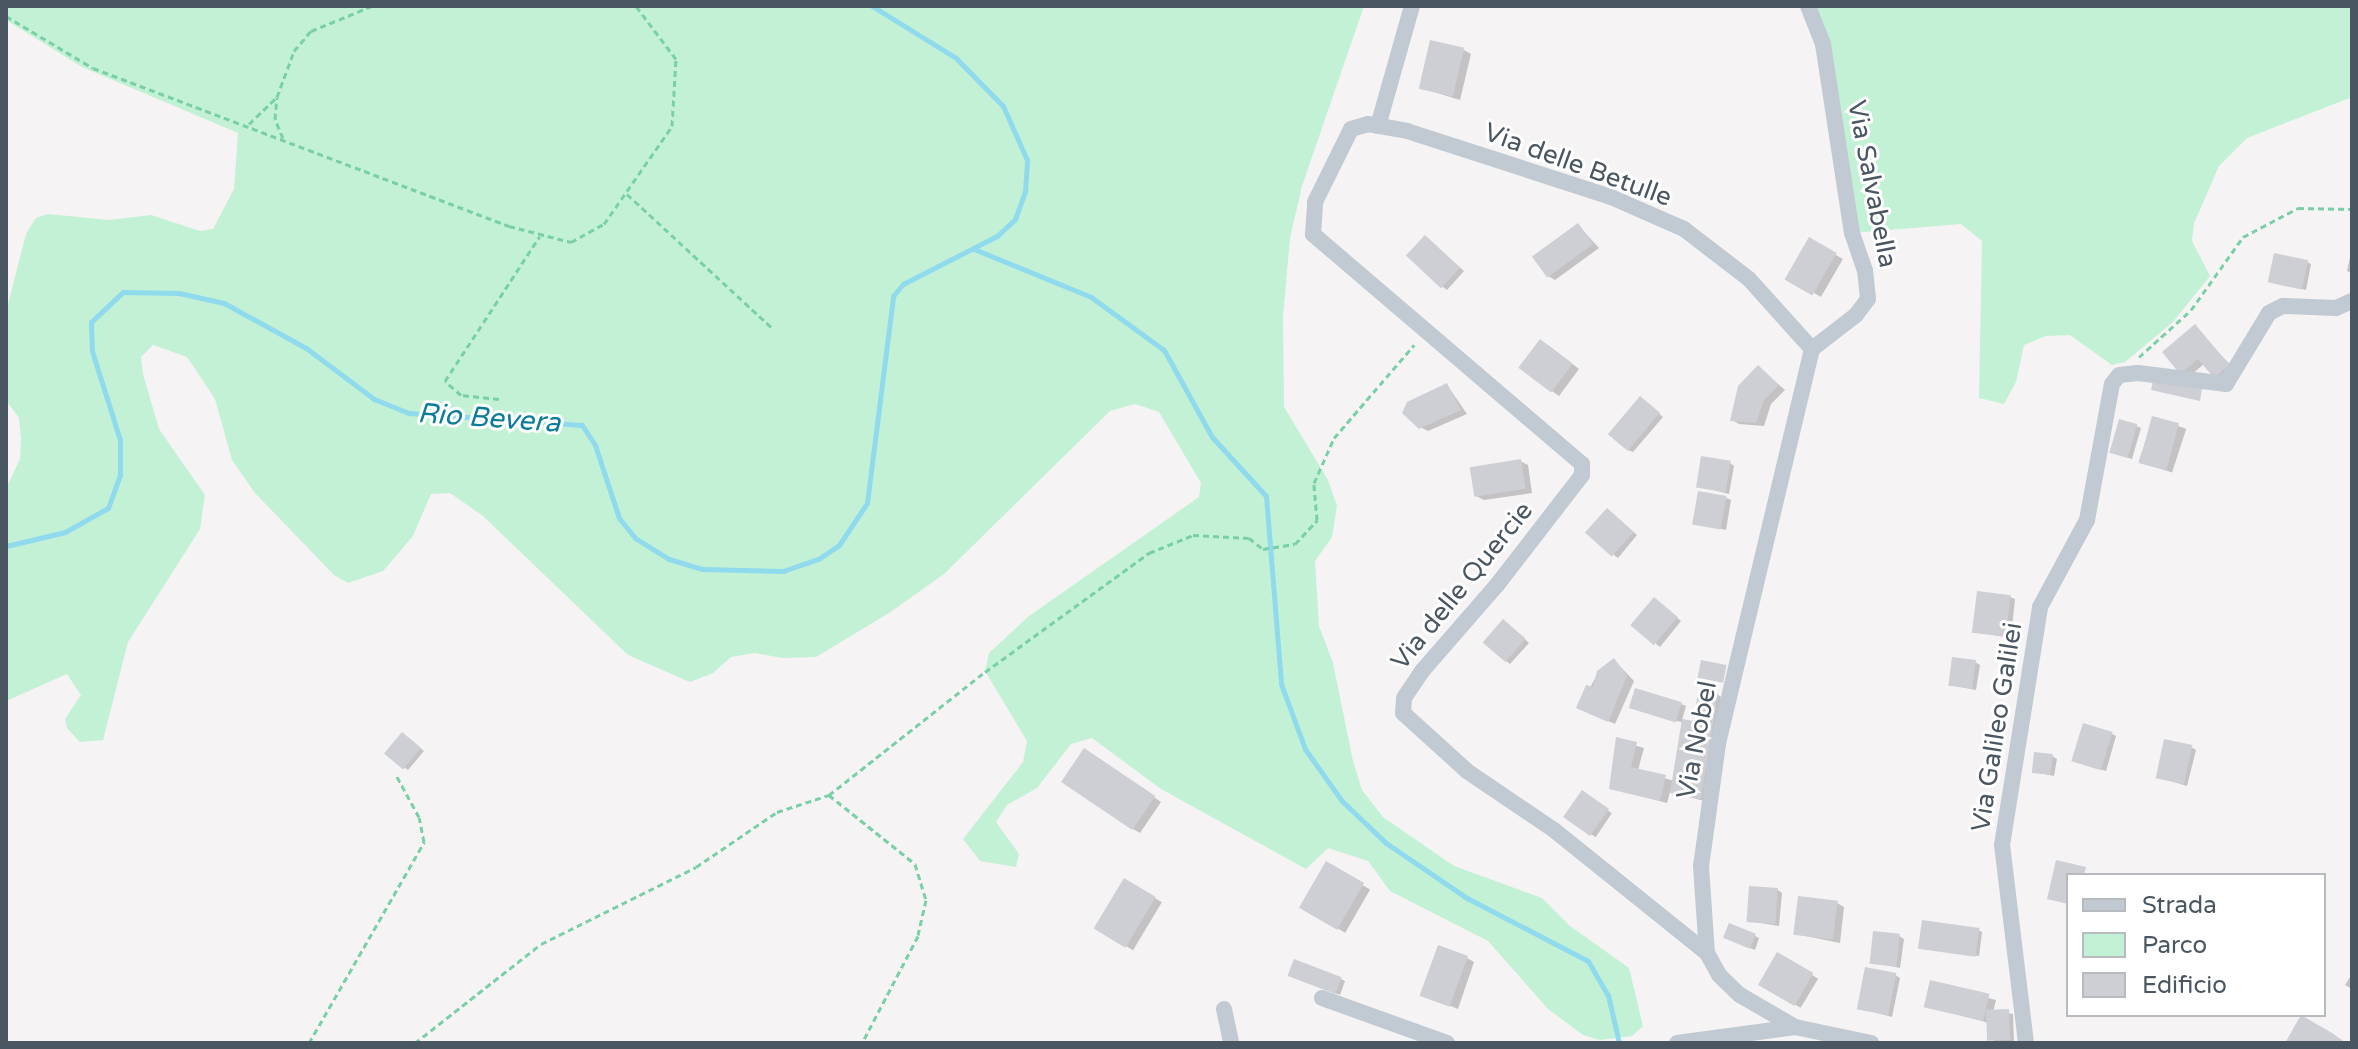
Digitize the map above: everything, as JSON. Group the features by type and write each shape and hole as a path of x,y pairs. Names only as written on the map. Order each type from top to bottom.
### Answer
{"street":[{"path":"1378,126 1412,6"},
{"name":"Via Salvabella","path":"1808,6 1823,44 1852,233 1865,270 1868,299 1856,315 1812,349"},
{"name":"Via delle Quercie","path":"1378,126 1351,129 1341,144 1315,202 1313,234 1427,330 1512,408 1570,451 1582,464 1582,475 1423,670 1404,698 1403,713 1411,725 1467,771 1554,830 1707,953"},
{"name":"Via delle Betulle","path":"1378,126 1558,179 1684,229 1749,279 1812,349"},
{"path":"2119,375 2156,374 2221,385 2231,378 2269,313 2283,306 2336,308 2352,301"},
{"name":"Via Nobel","path":"1707,953 1701,866 1718,744 1812,349"},
{"name":"Via Galileo Galilei","path":"2026,1043 2002,845 2040,607 2087,520 2112,384 2119,375"},
{"path":"1707,953 1719,975 1740,995 1795,1027 1871,1043"},
{"path":"1322,998 1447,1043"},
{"path":"1224,1009 1231,1043"},
{"path":"1677,1043 1795,1027"}],"path":[{"path":"283,138 275,119 277,97 294,51 311,31 372,6 413,6"},
{"path":"6,16 93,68 540,236 571,242 604,224 672,126 678,93 676,59 636,6"},
{"path":"248,124 277,97"},
{"path":"627,194 772,328"},
{"path":"2119,375 2191,310 2243,237 2298,208 2352,209"},
{"path":"499,399 461,395 445,381 540,236"},
{"path":"415,1043 541,944 696,867 777,812 829,795 985,672 1149,553 1193,535 1249,538 1263,549 1295,544 1317,520 1314,483 1334,438 1427,330"},
{"path":"309,1043 424,842 419,817 395,773"},
{"path":"829,795 915,864 926,900 918,936 862,1043"}],"green space":[{"path":"6,6 1364,6 1302,186 1290,238 1283,317 1284,407 1328,480 1337,506 1332,537 1315,561 1319,626 1333,663 1353,761 1362,790 1383,817 1454,866 1542,898 1570,926 1629,968 1643,1026 1632,1036 1600,1040 1583,1035 1548,1009 1488,941 1390,891 1368,861 1328,848 1306,869 1161,789 1092,738 1071,744 1037,788 1007,805 996,822 1019,854 1016,867 980,861 963,839 1023,762 1027,741 985,671 989,653 1029,616 1199,497 1201,483 1159,412 1135,404 1110,411 944,574 889,613 816,657 782,658 755,653 731,657 713,673 690,682 628,655 483,516 450,493 431,494 413,536 383,571 348,583 334,575 255,493 232,460 215,399 187,357 153,345 141,357 143,374 159,429 205,495 200,529 128,642 103,740 80,742 67,728 65,719 81,695 67,674 6,701 6,489 20,459 21,439 19,418 6,400 6,312 26,234 36,218 48,214 109,220 151,215 200,231 213,229 234,189 238,133 82,67 6,20"},
{"path":"1808,6 2352,6 2352,97 2247,138 2219,166 2194,223 2192,241 2210,276 2173,322 2125,362 2112,365 2070,335 2046,336 2024,345 2016,382 2004,404 1979,398 1982,241 1961,224 1852,233"}],"building":[{"path":"1430,40 1464,48 1453,97 1419,89"},
{"path":"1578,223 1593,244 1547,278 1532,257"},
{"path":"1425,235 1460,268 1441,288 1406,255"},
{"path":"1809,237 1837,253 1812,295 1784,279"},
{"path":"2274,253 2308,260 2302,290 2268,282"},
{"path":"2195,324 2229,365 2214,378 2198,359 2180,374 2162,352"},
{"path":"1540,339 1573,364 1551,392 1518,368"},
{"path":"1758,365 1779,385 1764,400 1756,423 1730,421 1738,386"},
{"path":"2153,380 2202,388 2200,401 2151,390"},
{"path":"1447,383 1461,410 1419,429 1402,413 1407,402"},
{"path":"1640,396 1660,413 1628,451 1608,434"},
{"path":"2152,416 2179,423 2166,471 2139,463"},
{"path":"2119,419 2137,424 2128,458 2109,453"},
{"path":"1701,456 1731,461 1726,492 1696,488"},
{"path":"1521,459 1526,489 1474,497 1470,467"},
{"path":"1698,491 1727,496 1721,530 1692,524"},
{"path":"1607,508 1634,532 1612,557 1585,533"},
{"path":"1977,591 2011,595 2006,637 1972,633"},
{"path":"1654,597 1678,617 1654,645 1630,625"},
{"path":"1503,619 1526,639 1505,662 1483,642"},
{"path":"1952,657 1976,660 1972,689 1948,686"},
{"path":"1614,658 1627,676 1608,722 1576,708 1586,685 1593,687 1597,671"},
{"path":"1701,660 1727,665 1723,683 1698,678"},
{"path":"1635,688 1682,702 1676,722 1629,708"},
{"path":"1698,690 1718,693 1701,799 1670,793 1682,719 1694,721"},
{"path":"2083,723 2113,732 2101,770 2071,761"},
{"path":"402,732 421,748 403,770 384,753"},
{"path":"1616,737 1637,742 1631,767 1666,775 1660,801 1609,789"},
{"path":"2164,739 2192,745 2184,784 2156,778"},
{"path":"1084,748 1155,796 1132,830 1061,782"},
{"path":"2034,752 2053,754 2051,775 2032,773"},
{"path":"1582,790 1609,809 1590,836 1563,817"},
{"path":"2056,860 2086,867 2084,873 2066,873 2066,904 2047,899"},
{"path":"1326,861 1364,883 1337,930 1299,908"},
{"path":"1124,878 1156,897 1125,948 1094,929"},
{"path":"1749,886 1778,888 1775,924 1746,922"},
{"path":"1798,896 1838,901 1833,940 1793,935"},
{"path":"1922,920 1979,928 1975,957 1918,949"},
{"path":"1729,923 1756,934 1750,949 1723,938"},
{"path":"1873,931 1900,934 1896,967 1870,964"},
{"path":"1438,945 1468,956 1450,1007 1420,996"},
{"path":"1777,952 1813,973 1794,1006 1758,985"},
{"path":"1294,959 1342,977 1335,994 1288,976"},
{"path":"1865,967 1896,973 1888,1015 1857,1009"},
{"path":"1930,980 1989,994 1983,1021 1924,1007"},
{"path":"2009,1009 2010,1040 1987,1041 1986,1010"},
{"path":"2300,1017 2304,1017 2346,1043 2285,1043"}],"waterway":[{"name":"Rio Bevera","path":"6,546 65,532 108,508 120,475 120,440 92,351 91,322 123,292 179,293 224,303 306,348 374,399 409,413 582,425 595,445 619,518 635,538 669,559 702,569 783,571 820,558 839,545 867,503 893,296 903,284 997,236 1015,219 1025,191 1027,160 1003,106 956,58 872,6"},
{"path":"974,249 1091,297 1164,350 1212,437 1266,496 1281,684 1305,749 1342,801 1386,843 1467,898 1588,961 1608,995 1619,1043"}]}
